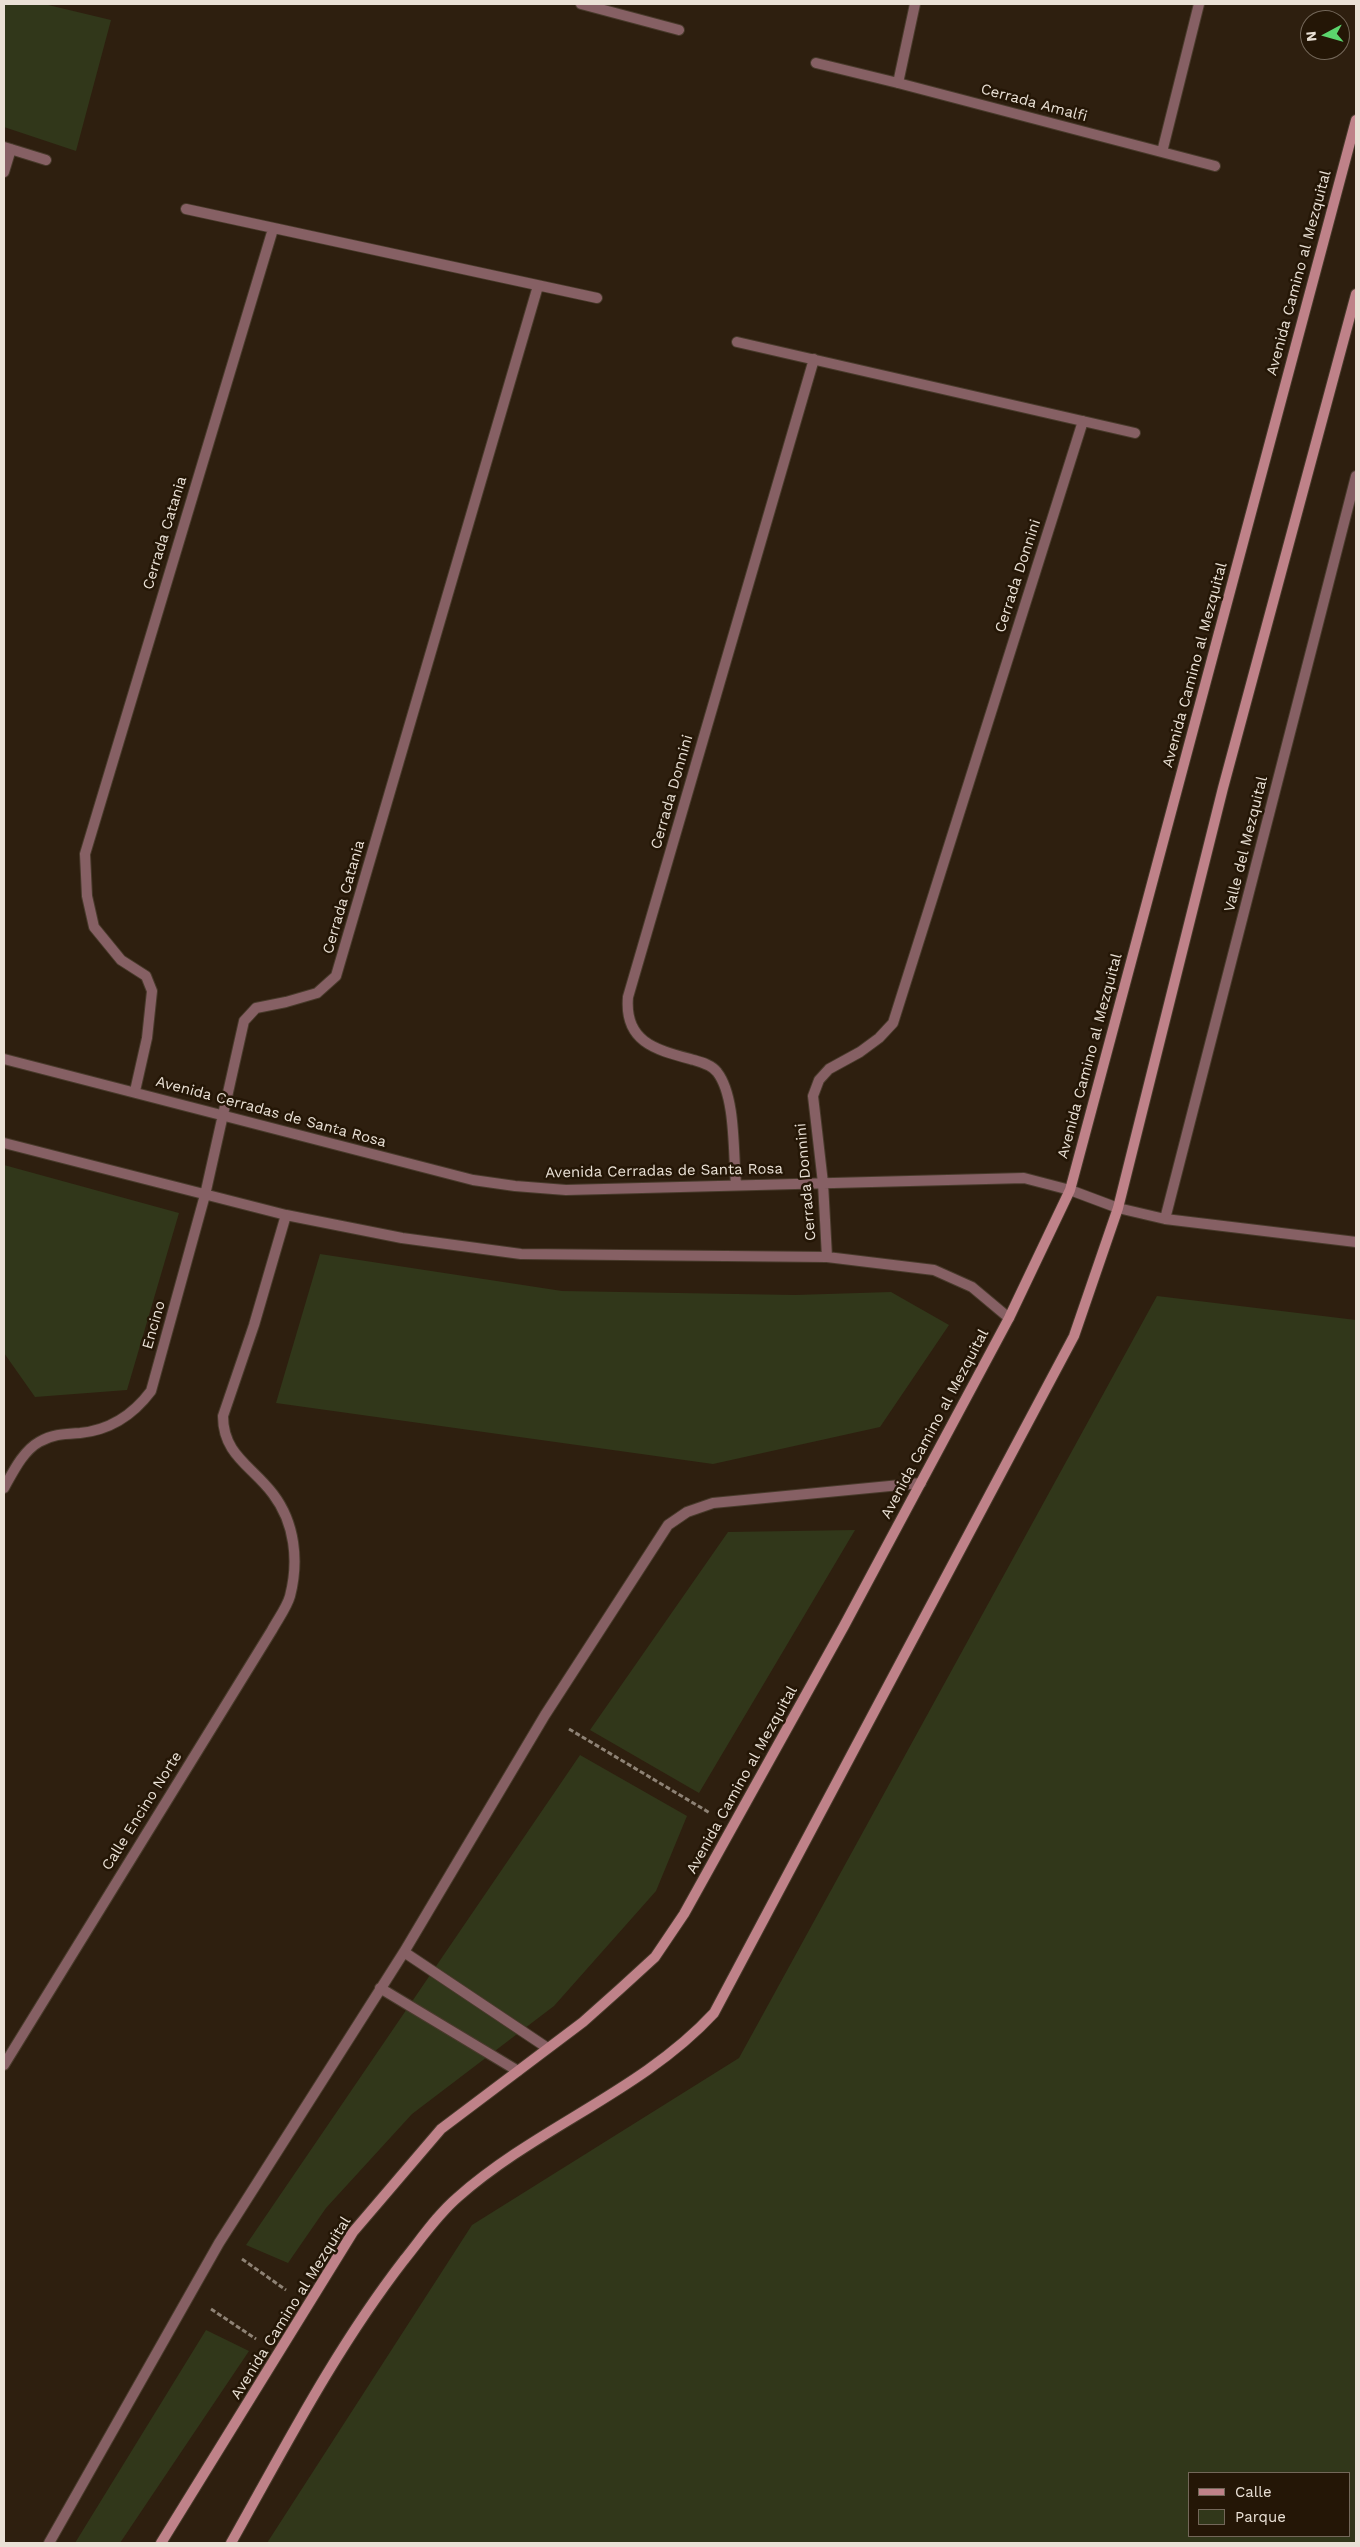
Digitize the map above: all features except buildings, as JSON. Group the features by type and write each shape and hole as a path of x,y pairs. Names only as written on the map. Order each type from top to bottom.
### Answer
{"main road":[{"name":"Avenida Camino al Mezquital","path":"161,2543 280,2354 353,2232 441,2129 518,2072 546,2047 583,2022 655,1957 684,1914 734,1827 1009,1318 1070,1190 1356,120"},
{"path":"231,2543 318,2387 384,2287 456,2198 496,2166 595,2104 690,2040 714,2013 1074,1336 1118,1208 1223,788 1356,294"}],"street":[{"path":"581,4 602,6 679,30"},
{"path":"898,83 915,4"},
{"path":"1162,152 1199,4"},
{"name":"Cerrada Amalfi","path":"816,64 898,83 1215,166"},
{"path":"4,172 7,148 46,160"},
{"path":"186,208 273,229 597,298"},
{"name":"Cerrada Catania","path":"135,1091 148,1038 152,991 146,976 121,960 94,927 86,896 85,854 273,229"},
{"name":"Cerrada Catania","path":"225,1116 244,1021 256,1008 317,993 336,976 538,286"},
{"path":"737,342 1136,433"},
{"name":"Cerrada Donnini","path":"736,1184 726,1085 716,1070 703,1063 662,1052 644,1043 630,1025 627,1010 628,996 814,359"},
{"name":"Cerrada Donnini","path":"827,1257 823,1183 813,1096 819,1080 829,1069 860,1052 879,1038 893,1023 1083,421"},
{"name":"Valle del Mezquital","path":"1164,1219 1356,476"},
{"name":"Avenida Cerradas de Santa Rosa","path":"4,1059 135,1091 473,1180 515,1186 566,1190 736,1184 1024,1178 1070,1190 1118,1208 1164,1219 1356,1242"},
{"name":"Encino","path":"4,1488 20,1461 38,1442 57,1433 82,1433 110,1427 138,1409 151,1391 225,1116"},
{"path":"4,1143 286,1215 402,1238 521,1254 827,1257 934,1270 972,1287 1009,1318"},
{"name":"Calle Encino Norte","path":"4,2065 290,1598 294,1569 294,1541 288,1519 272,1493 234,1454 223,1432 223,1416 254,1324 286,1215"},
{"path":"49,2543 219,2243 404,1952 545,1715 668,1525 687,1512 713,1502 921,1483"},
{"path":"404,1952 546,2047"},
{"path":"380,1988 518,2072"}],"path":[{"path":"545,1715 734,1827"},
{"path":"219,2243 309,2306"},
{"path":"190,2295 280,2354"}],"green space":[{"path":"4,4 44,4 111,20 76,151 4,127"},
{"path":"4,1165 179,1213 127,1390 35,1397 4,1353"},
{"path":"320,1254 562,1291 795,1295 891,1292 949,1325 880,1427 713,1464 276,1403"},
{"path":"1157,1296 1356,1320 1356,2543 267,2543 472,2225 739,2058"},
{"path":"855,1530 699,1793 590,1730 728,1532"},
{"path":"580,1755 687,1816 656,1891 554,2006 412,2114 326,2208 288,2263 246,2245"},
{"path":"206,2330 249,2351 120,2543 75,2543"}]}
